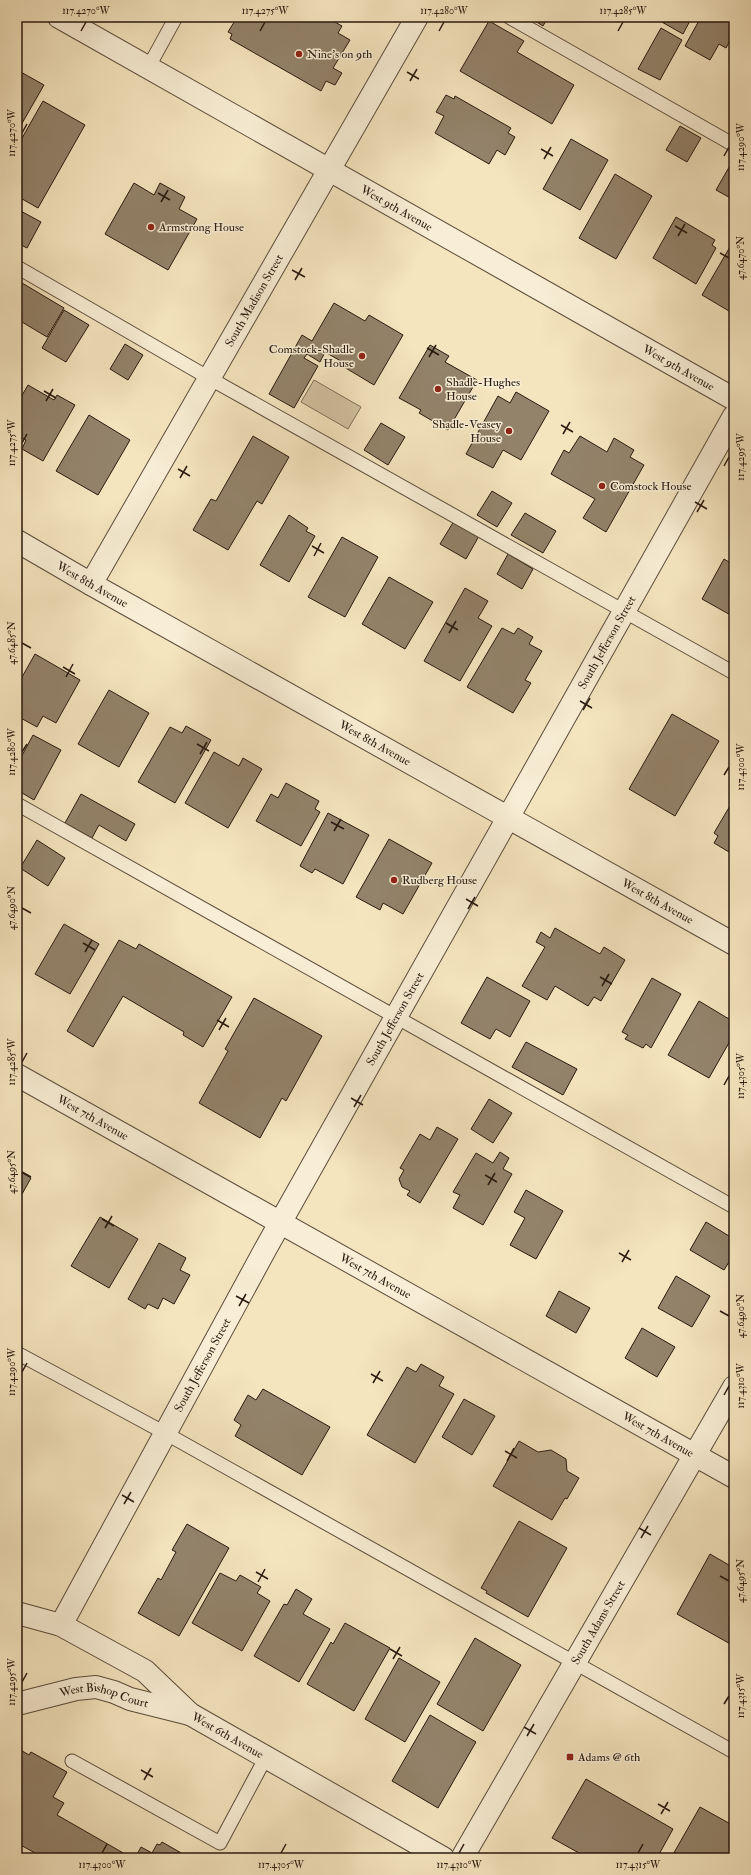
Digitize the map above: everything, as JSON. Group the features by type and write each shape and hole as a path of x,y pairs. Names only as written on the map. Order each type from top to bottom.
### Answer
{"street":[{"name":"West 9th Avenue","path":"59,17 734,399"},
{"name":"South Madison Street","path":"91,584 417,17"},
{"name":"South Jefferson Street","path":"61,1625 280,1224 734,416"},
{"name":"West 8th Avenue","path":"17,540 91,584 734,944"},
{"name":"West 7th Avenue","path":"17,1075 280,1224 734,1476"},
{"name":"South Adams Street","path":"462,1858 734,1387"},
{"name":"West 6th Avenue","path":"17,1613 61,1625 145,1671 190,1714 443,1858"},
{"name":"West Bishop Court","path":"17,1704 76,1689 96,1687 114,1692 130,1699 190,1714"}],"lane":[{"path":"148,68 176,17"},
{"path":"509,17 734,145"},
{"path":"17,268 209,378 734,673"},
{"path":"17,804 734,1207"},
{"path":"17,1353 165,1433 734,1752"},
{"path":"72,1761 220,1843 266,1757"}],"shaded area":[{"path":"314,380 361,407 348,429 301,402"}],"building":[{"name":"Nine's on 9th","path":"242,17 326,17 342,26 338,33 350,40 333,68 342,73 335,85 326,81 321,91 230,39 232,34 228,32 236,19 240,21"},
{"path":"529,17 548,17 543,26"},
{"path":"653,17 692,17 683,34"},
{"path":"701,17 734,17 734,33 726,48 719,44 710,60 685,46"},
{"path":"489,21 524,41 517,52 574,85 552,124 460,71"},
{"path":"661,28 682,40 660,80 638,69"},
{"path":"19,71 44,85 17,132 17,76"},
{"path":"446,95 454,99 455,96 511,128 508,133 515,137 505,155 497,150 489,164 435,133 444,116 436,112"},
{"path":"43,101 85,125 38,208 17,196 17,147"},
{"path":"680,126 701,138 687,162 666,150"},
{"path":"571,139 608,160 580,210 543,189"},
{"path":"732,162 734,164 734,200 716,190"},
{"path":"615,174 652,196 616,259 579,238"},
{"name":"Armstrong House","path":"134,183 154,195 160,183 185,197 179,209 197,219 168,270 105,234"},
{"path":"17,209 41,222 27,248 17,243"},
{"path":"676,217 715,240 712,245 716,248 696,284 653,258"},
{"path":"734,240 734,314 702,295"},
{"path":"17,280 64,308 47,337 17,319"},
{"name":"Comstock-Shadle House","path":"334,303 365,321 369,315 403,335 374,385 344,367 346,364 325,352 320,362 307,354 304,358 318,366 294,408 269,394 302,335 312,341"},
{"path":"64,310 89,325 66,362 42,348"},
{"path":"125,344 143,355 128,380 110,369"},
{"name":"Shadle-Hughes House","path":"430,345 449,356 445,362 477,380 448,430 419,413 421,410 399,398"},
{"path":"28,385 54,400 57,395 75,405 43,461 22,449 26,440 17,435 17,404"},
{"name":"Shadle-Veasey House","path":"516,392 549,411 521,460 503,450 493,468 466,454 498,396 510,403"},
{"path":"89,415 130,440 98,495 56,471"},
{"path":"381,423 405,437 388,465 364,450"},
{"path":"253,436 289,457 262,504 257,501 228,550 193,530 211,499 216,501"},
{"name":"Comstock House","path":"580,436 607,452 614,438 634,450 630,457 644,465 606,532 583,518 595,499 551,474 564,450 569,453"},
{"path":"492,491 512,503 497,527 477,515"},
{"path":"525,513 556,531 543,553 511,535"},
{"path":"289,515 308,528 306,531 315,536 289,582 260,565"},
{"path":"454,521 479,536 466,559 440,544"},
{"path":"342,537 378,557 345,617 308,597"},
{"path":"508,554 533,569 522,589 497,574"},
{"path":"724,559 734,565 734,617 702,599"},
{"path":"389,577 433,602 405,649 362,624"},
{"path":"465,588 488,601 478,618 492,626 460,681 424,661"},
{"path":"502,628 514,634 518,628 533,637 529,644 542,651 525,680 531,683 513,713 467,687"},
{"path":"35,654 80,680 56,723 43,716 37,727 17,716 17,686"},
{"path":"109,690 149,713 119,767 78,744"},
{"path":"672,714 719,741 675,816 629,789"},
{"path":"186,726 211,740 175,803 138,782 170,727 182,733"},
{"path":"33,735 61,750 34,800 17,790 17,765"},
{"path":"214,752 239,766 243,758 262,769 228,828 185,803"},
{"path":"286,783 319,801 315,809 320,812 301,846 256,821 271,794 278,798"},
{"path":"81,794 135,824 126,841 99,825 92,838 65,823"},
{"path":"734,799 734,855 714,843 718,836 714,833"},
{"path":"328,813 369,835 343,884 315,869 312,873 300,866"},
{"name":"Rudberg House","path":"389,839 432,863 403,914 383,903 380,910 356,897"},
{"path":"37,840 65,858 48,886 20,868"},
{"path":"64,924 99,944 70,994 35,974"},
{"path":"555,928 600,954 604,947 625,960 601,1001 594,997 588,1006 555,986 547,1000 522,986 545,947 536,942 541,932 550,938"},
{"path":"119,940 136,949 139,944 232,997 203,1047 183,1035 184,1032 123,996 93,1047 67,1031"},
{"path":"487,977 530,1001 510,1037 496,1029 490,1039 461,1023"},
{"path":"652,978 681,994 651,1048 646,1044 643,1048 625,1039 628,1035 622,1032"},
{"path":"254,998 322,1036 286,1101 282,1098 260,1138 199,1103 228,1051 225,1049"},
{"path":"699,1001 734,1022 734,1034 709,1078 668,1055"},
{"path":"526,1042 577,1069 563,1095 512,1067"},
{"path":"489,1099 512,1113 493,1143 471,1129"},
{"path":"437,1127 458,1139 420,1203 407,1195 410,1191 402,1187 399,1179 404,1170 400,1168 420,1134 430,1140"},
{"path":"500,1152 509,1158 503,1169 512,1174 483,1225 453,1208 460,1195 453,1192 476,1153 493,1163"},
{"path":"19,1171 31,1178 17,1203 17,1174"},
{"path":"526,1190 563,1211 536,1259 510,1245 525,1218 514,1212"},
{"path":"100,1217 138,1239 109,1288 71,1266"},
{"path":"706,1222 734,1239 734,1254 724,1270 690,1250"},
{"path":"159,1243 186,1258 180,1270 190,1275 174,1304 163,1298 158,1309 148,1304 145,1309 128,1299"},
{"path":"676,1276 710,1296 692,1327 658,1308"},
{"path":"559,1291 590,1308 576,1333 546,1316"},
{"path":"642,1328 675,1347 657,1377 625,1358"},
{"path":"421,1364 444,1377 439,1386 454,1394 415,1463 367,1435 407,1367 416,1372"},
{"path":"263,1389 330,1427 302,1475 235,1436 241,1425 234,1420 248,1395 256,1400"},
{"path":"464,1399 495,1416 472,1455 442,1437"},
{"path":"519,1441 538,1452 551,1450 566,1459 567,1471 579,1478 567,1499 565,1498 552,1520 493,1486"},
{"path":"519,1521 567,1548 528,1617 486,1593 487,1591 481,1588"},
{"path":"187,1524 229,1548 179,1636 138,1613 158,1578 161,1580 176,1552 172,1550"},
{"path":"710,1554 734,1568 734,1646 677,1614"},
{"path":"220,1573 236,1581 240,1575 261,1587 257,1593 270,1601 242,1651 192,1623"},
{"path":"296,1589 312,1599 303,1614 330,1629 299,1682 254,1656 284,1604 287,1605"},
{"path":"345,1623 390,1648 354,1711 307,1684 331,1642 333,1644"},
{"path":"475,1638 521,1665 483,1731 437,1704"},
{"path":"399,1658 440,1682 405,1742 365,1719"},
{"path":"430,1715 476,1742 438,1808 392,1781"},
{"path":"17,1748 29,1755 31,1752 67,1772 53,1797 64,1803 57,1815 132,1858 32,1858 35,1853 17,1843"},
{"path":"586,1779 673,1829 657,1858 588,1858 552,1838"},
{"path":"700,1807 734,1826 734,1858 671,1858"},
{"path":"162,1842 190,1858 135,1858 141,1847 152,1853 157,1844 160,1845"}],"place":[{"name":"Nine's on 9th","path":"299,54"},
{"name":"Armstrong House","path":"151,227"},
{"name":"Comstock-Shadle House","path":"362,356"},
{"name":"Shadle-Hughes House","path":"438,389"},
{"name":"Shadle-Veasey House","path":"509,431"},
{"name":"Comstock House","path":"602,486"},
{"name":"Rudberg House","path":"394,880"},
{"name":"Adams @ 6th","path":"570,1757"}]}
